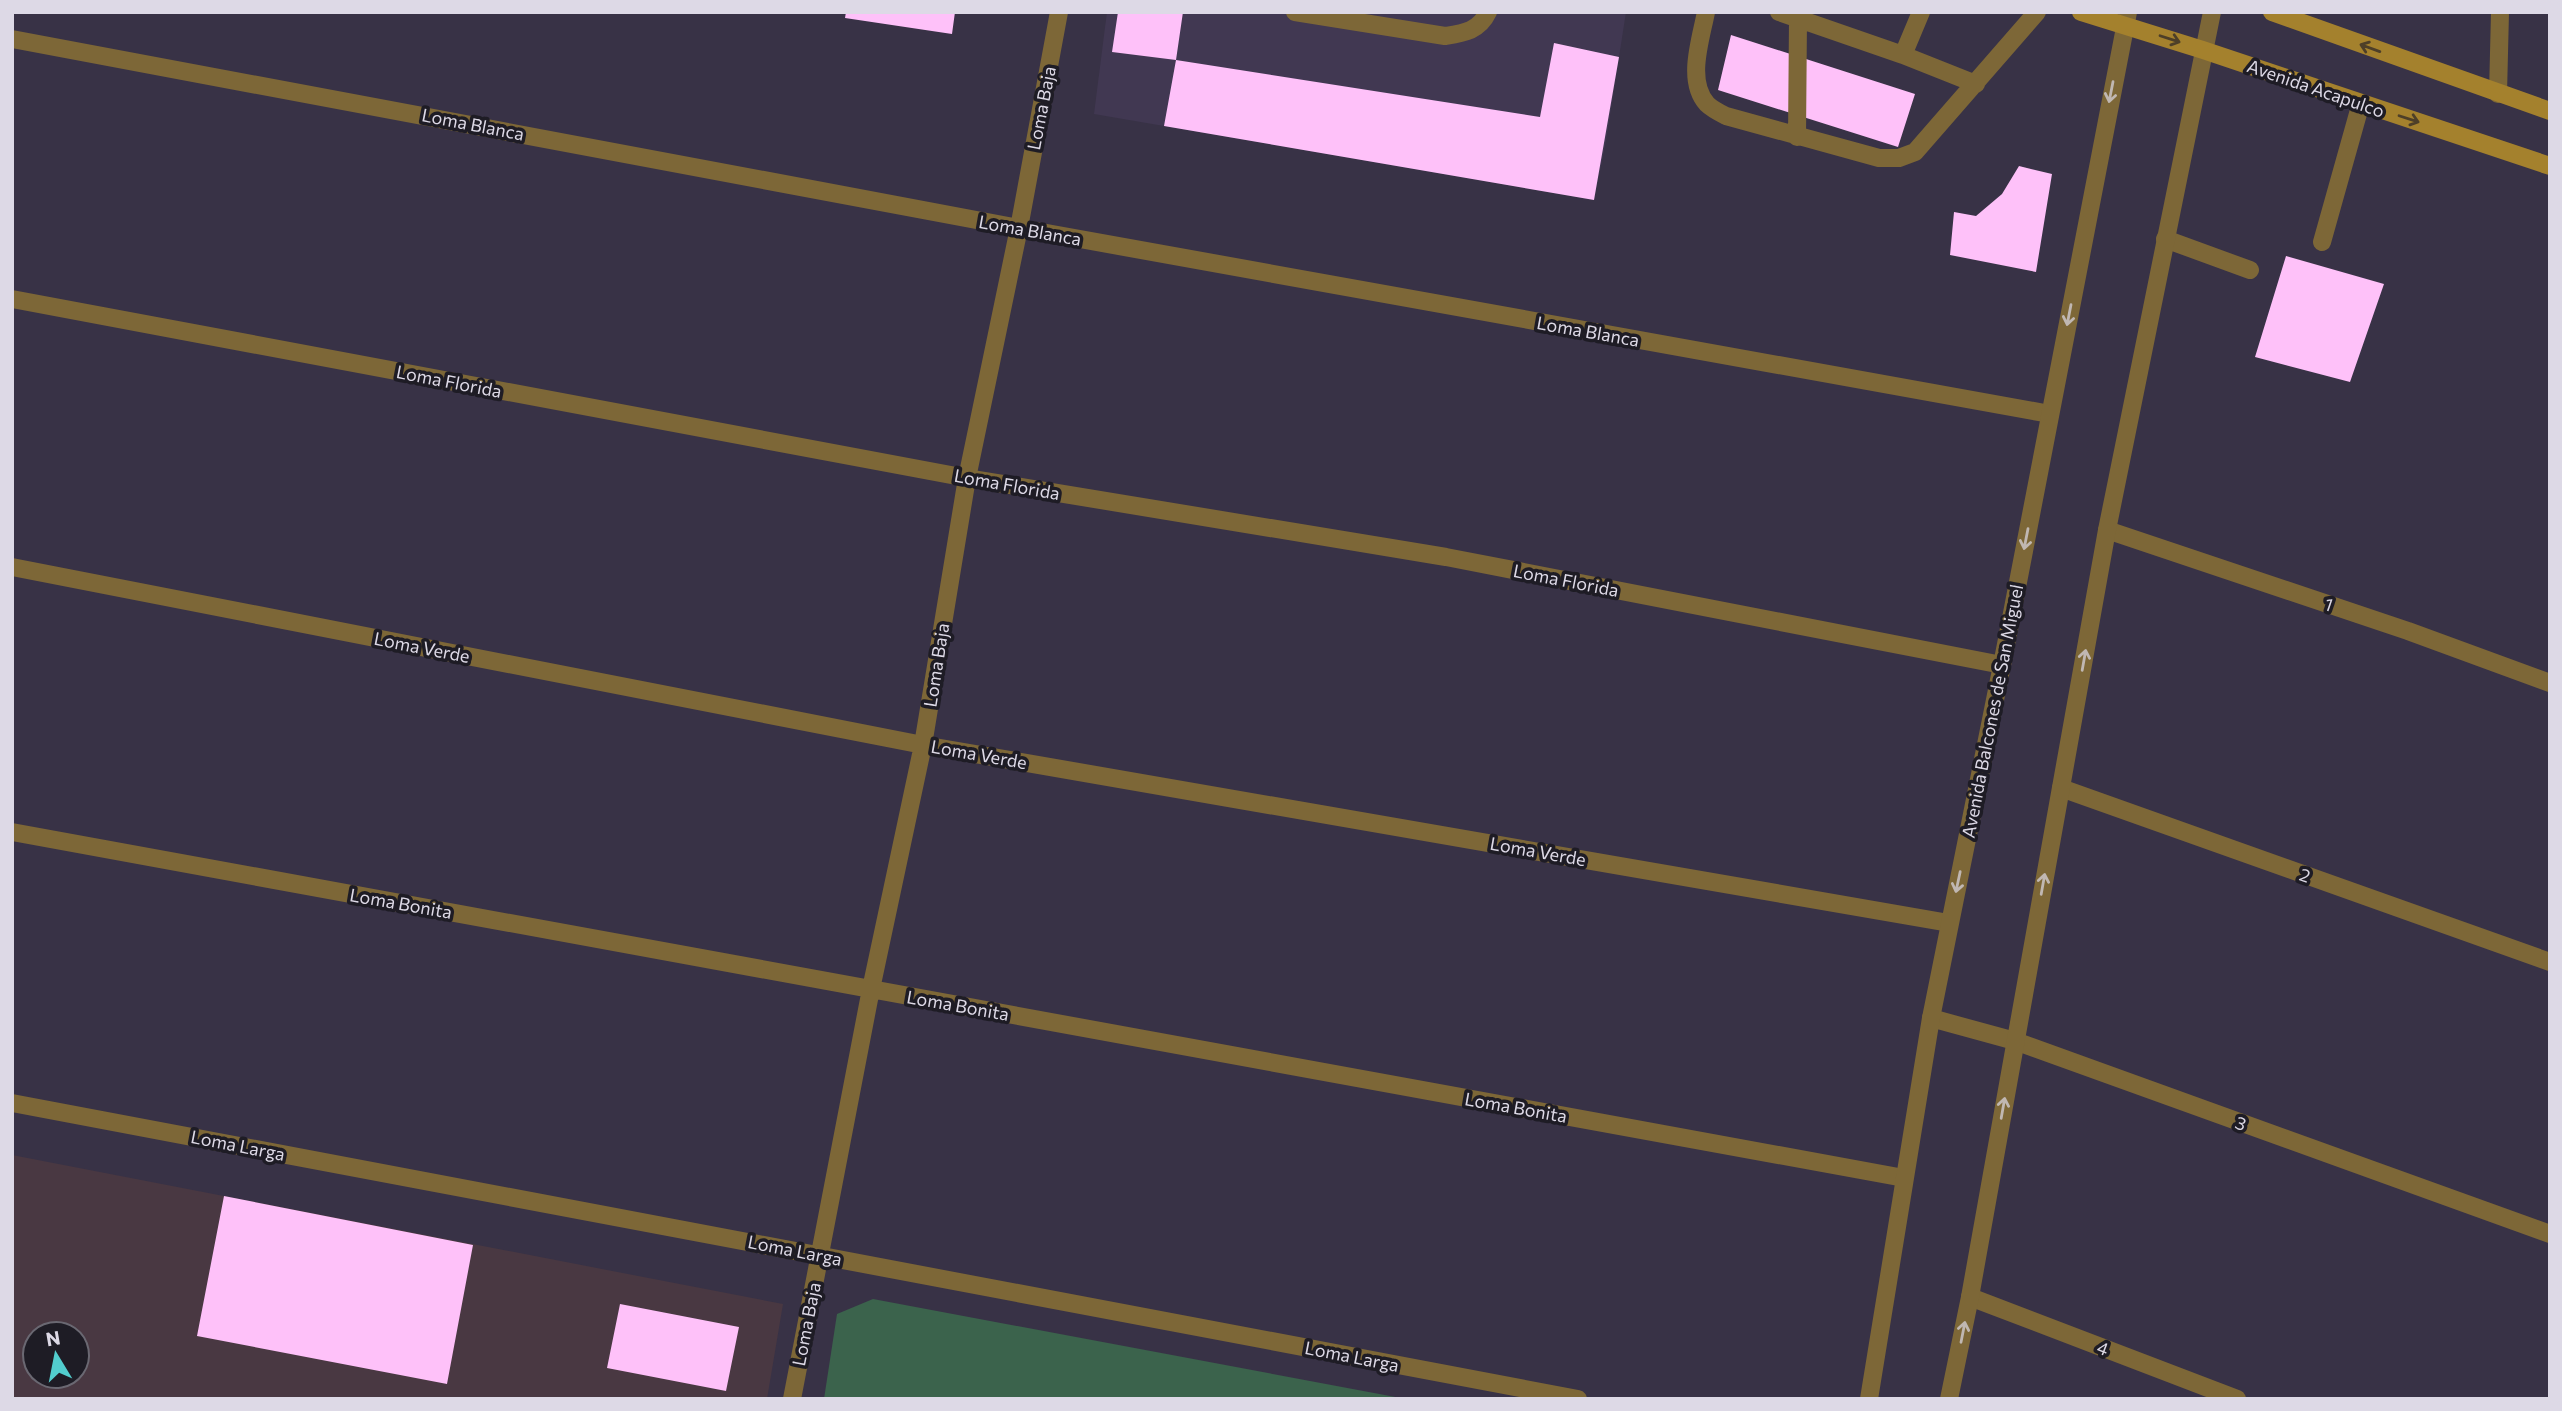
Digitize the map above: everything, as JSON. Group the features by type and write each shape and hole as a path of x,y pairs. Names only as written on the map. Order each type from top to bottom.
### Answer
{"main road":[{"name":"Avenida Acapulco","path":"2081,12 2126,18 2203,50 2550,166"},
{"path":"2272,12 2550,111"}],"street":[{"name":"Loma Baja","path":"792,1399 871,989 923,745 967,478 1059,12"},
{"path":"1295,12 1356,17 1445,36 1469,32 1483,22 1488,12"},
{"path":"1706,12 1697,67 1699,90 1708,105 1726,116 1879,158 1899,158 1915,152 2037,12"},
{"path":"1779,12 1903,55 1976,84"},
{"path":"1903,55 1921,12"},
{"path":"1949,1399 1970,1297 2107,530 2212,12"},
{"path":"2498,94 2500,12"},
{"name":"Avenida Balcones de San Miguel","path":"1869,1399 1931,1018 2002,665 2126,18"},
{"path":"1797,137 1798,19"},
{"name":"Loma Blanca","path":"12,39 1018,228 2050,414"},
{"path":"2322,242 2361,103"},
{"path":"2165,239 2250,270"},
{"name":"Loma Florida","path":"12,299 967,478 1446,557 2002,665"},
{"name":"1","path":"2107,530 2409,631 2550,683"},
{"name":"Loma Verde","path":"12,567 923,745 1949,923"},
{"name":"2","path":"2061,788 2550,962"},
{"name":"Loma Bonita","path":"12,832 1905,1178"},
{"name":"3","path":"1931,1018 2015,1041 2550,1234"},
{"name":"Loma Larga","path":"12,1103 1578,1399"},
{"name":"4","path":"1970,1297 2237,1399"}],"shaded area":[{"path":"1107,12 1626,12 1594,200 1094,114"},
{"path":"12,1155 783,1304 767,1399 12,1399"}],"green space":[{"path":"873,1299 1406,1399 824,1399 837,1314"}],"building":[{"path":"846,12 955,12 952,34 845,18"},
{"path":"1118,12 1183,12 1176,60 1112,52"},
{"path":"1731,35 1915,94 1898,147 1718,90"},
{"path":"1554,43 1619,57 1594,200 1164,126 1176,60 1540,117"},
{"path":"2019,166 2052,174 2036,272 1950,255 1954,212 1976,216 2002,194"},
{"path":"2286,256 2384,284 2350,382 2255,357"},
{"path":"224,1196 473,1245 447,1384 197,1336"},
{"path":"620,1304 739,1327 726,1391 607,1368"}]}
